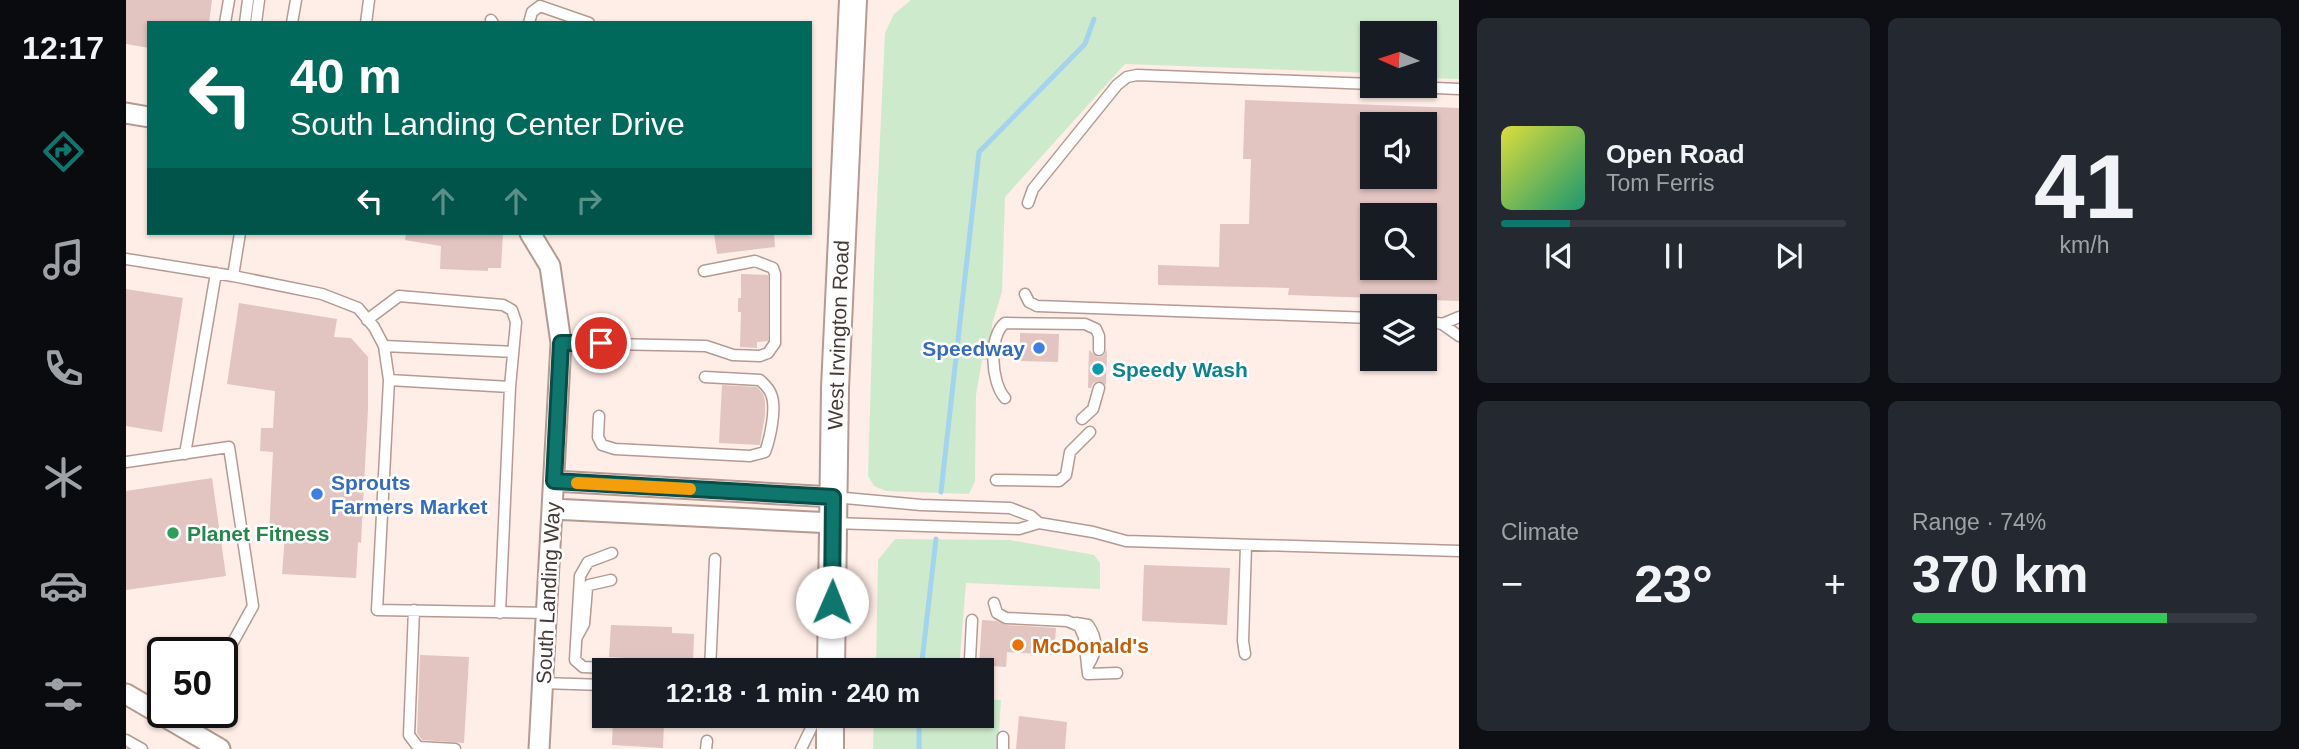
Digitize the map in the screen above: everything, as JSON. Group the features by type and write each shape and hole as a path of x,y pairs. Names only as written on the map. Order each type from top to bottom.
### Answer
{"main road":[{"name":"West Irvington Road","path":"831,658 835,388 853,0"},
{"path":"830,728 830,749"}],"street":[{"path":"126,113 147,117"},
{"name":"South Landing Way","path":"536,235 550,267 561,343 539,749"},
{"path":"554,481 833,510"},
{"path":"552,509 833,510"},
{"path":"126,694 147,702"},
{"path":"200,728 220,749"}],"lane":[{"path":"225,21 229,0"},
{"path":"245,21 248,0"},
{"path":"256,21 259,0"},
{"path":"292,21 296,0"},
{"path":"366,21 369,0"},
{"path":"530,21 532,12 540,6 583,21"},
{"path":"1028,203 1033,189 1117,85 1127,77 1150,75 1360,84"},
{"path":"1437,88 1459,89"},
{"path":"233,275 240,235"},
{"path":"126,259 233,275 322,294 358,308 384,346 389,380 377,610 546,613"},
{"path":"561,343 706,346 733,355 760,356 768,353 775,343 775,274 769,265 755,261 704,271"},
{"path":"185,454 216,273"},
{"path":"1025,294 1029,302 1037,306 1360,318"},
{"path":"367,320 400,296 503,305 512,310 516,322 510,387 500,613"},
{"path":"1442,324 1459,317"},
{"path":"1005,398 997,386 994,372 997,332 1005,323 1085,324 1099,335 1099,350"},
{"path":"1437,323 1459,336"},
{"path":"384,346 513,352"},
{"path":"599,416 598,437 602,445 615,449 750,456 765,452 771,438 773,397 767,387 760,380 705,377"},
{"path":"389,380 510,387"},
{"path":"1082,419 1093,409 1099,388"},
{"path":"996,480 1059,481 1068,470 1073,448 1090,432"},
{"path":"126,462 229,447 253,607 236,637"},
{"path":"833,510 921,505 1010,508 1031,516 1039,523"},
{"path":"833,510 1018,529 1039,523 1093,532 1126,541 1459,551"},
{"path":"1245,654 1243,641 1246,545"},
{"path":"592,667 583,667 575,660 580,576 588,562 612,553"},
{"path":"711,658 715,559"},
{"path":"576,639 584,624 587,588 589,585 611,580"},
{"path":"994,603 997,613 1006,618 1072,622 1083,631 1088,671 1117,673"},
{"path":"414,610 409,735 418,747 455,749"},
{"path":"970,658 972,620"},
{"path":"542,683 592,685"},
{"path":"801,749 811,728"},
{"path":"1003,737 1003,749"},
{"path":"126,740 142,749"}],"green space":[{"path":"911,0 1459,0 1459,79 1437,78 1437,21 1360,21 1360,73 1125,64 1005,197 1002,292 992,324 991,360 982,360 976,395 975,481 969,494 886,491 874,486 868,476 885,33 894,14"},
{"path":"895,539 1010,540 1094,555 1100,563 1100,589 966,583 960,658 876,658 878,560"},
{"path":"994,700 1001,700 998,749 873,749 874,728 994,728"}],"building":[{"path":"126,0 212,0 209,21 147,21 147,48 126,44"},
{"path":"1245,100 1459,108 1459,301 1437,300 1437,294 1360,294 1360,298 1288,295 1289,288 1158,285 1158,265 1219,267 1220,224 1249,224 1251,159 1243,159"},
{"path":"406,235 503,235 501,268 488,268 488,271 440,269 441,246 405,240"},
{"path":"714,235 774,235 775,247 717,254"},
{"path":"741,274 768,275 768,341 757,342 757,348 740,347 741,312 738,312 738,298 741,298"},
{"path":"126,289 183,298 162,432 126,426"},
{"path":"239,303 337,319 334,337 351,338 368,357 361,543 358,542 356,578 282,574 285,537 269,536 273,452 260,451 261,428 273,428 275,391 227,384"},
{"name":"Speedway","path":"1020,333 1059,334 1058,362 1020,361"},
{"name":"Speedy Wash","path":"1089,350 1098,357 1103,356 1107,350 1106,385 1098,381 1088,388"},
{"path":"722,385 757,387 763,394 765,415 760,445 719,443"},
{"name":"Planet Fitness","path":"212,478 226,576 126,590 126,491"},
{"path":"1144,565 1230,568 1227,625 1142,621"},
{"name":"McDonald's","path":"982,620 1006,625 1056,628 1054,655 1007,652 1006,667 994,666 994,658 979,658"},
{"path":"611,625 672,627 672,633 694,634 693,658 609,657"},
{"path":"420,655 469,657 464,743 422,740 417,733"},
{"path":"1019,716 1067,722 1065,749 1016,749"},
{"path":"613,728 664,728 663,748 612,745"}],"waterway":[{"path":"941,492 979,152 1085,44 1094,19"},
{"path":"922,658 936,539"},
{"path":"919,728 919,749"}],"slow traffic":[{"path":"577,483 690,489"}],"place":[{"name":"Speedway","path":"1039,348"},
{"name":"Speedy Wash","path":"1098,369"},
{"name":"Sprouts Farmers Market","path":"317,494"},
{"name":"Planet Fitness","path":"173,533"},
{"name":"McDonald's","path":"1018,645"}],"route":[{"path":"601,343 561,343 554,481 833,497 832,602"}]}
